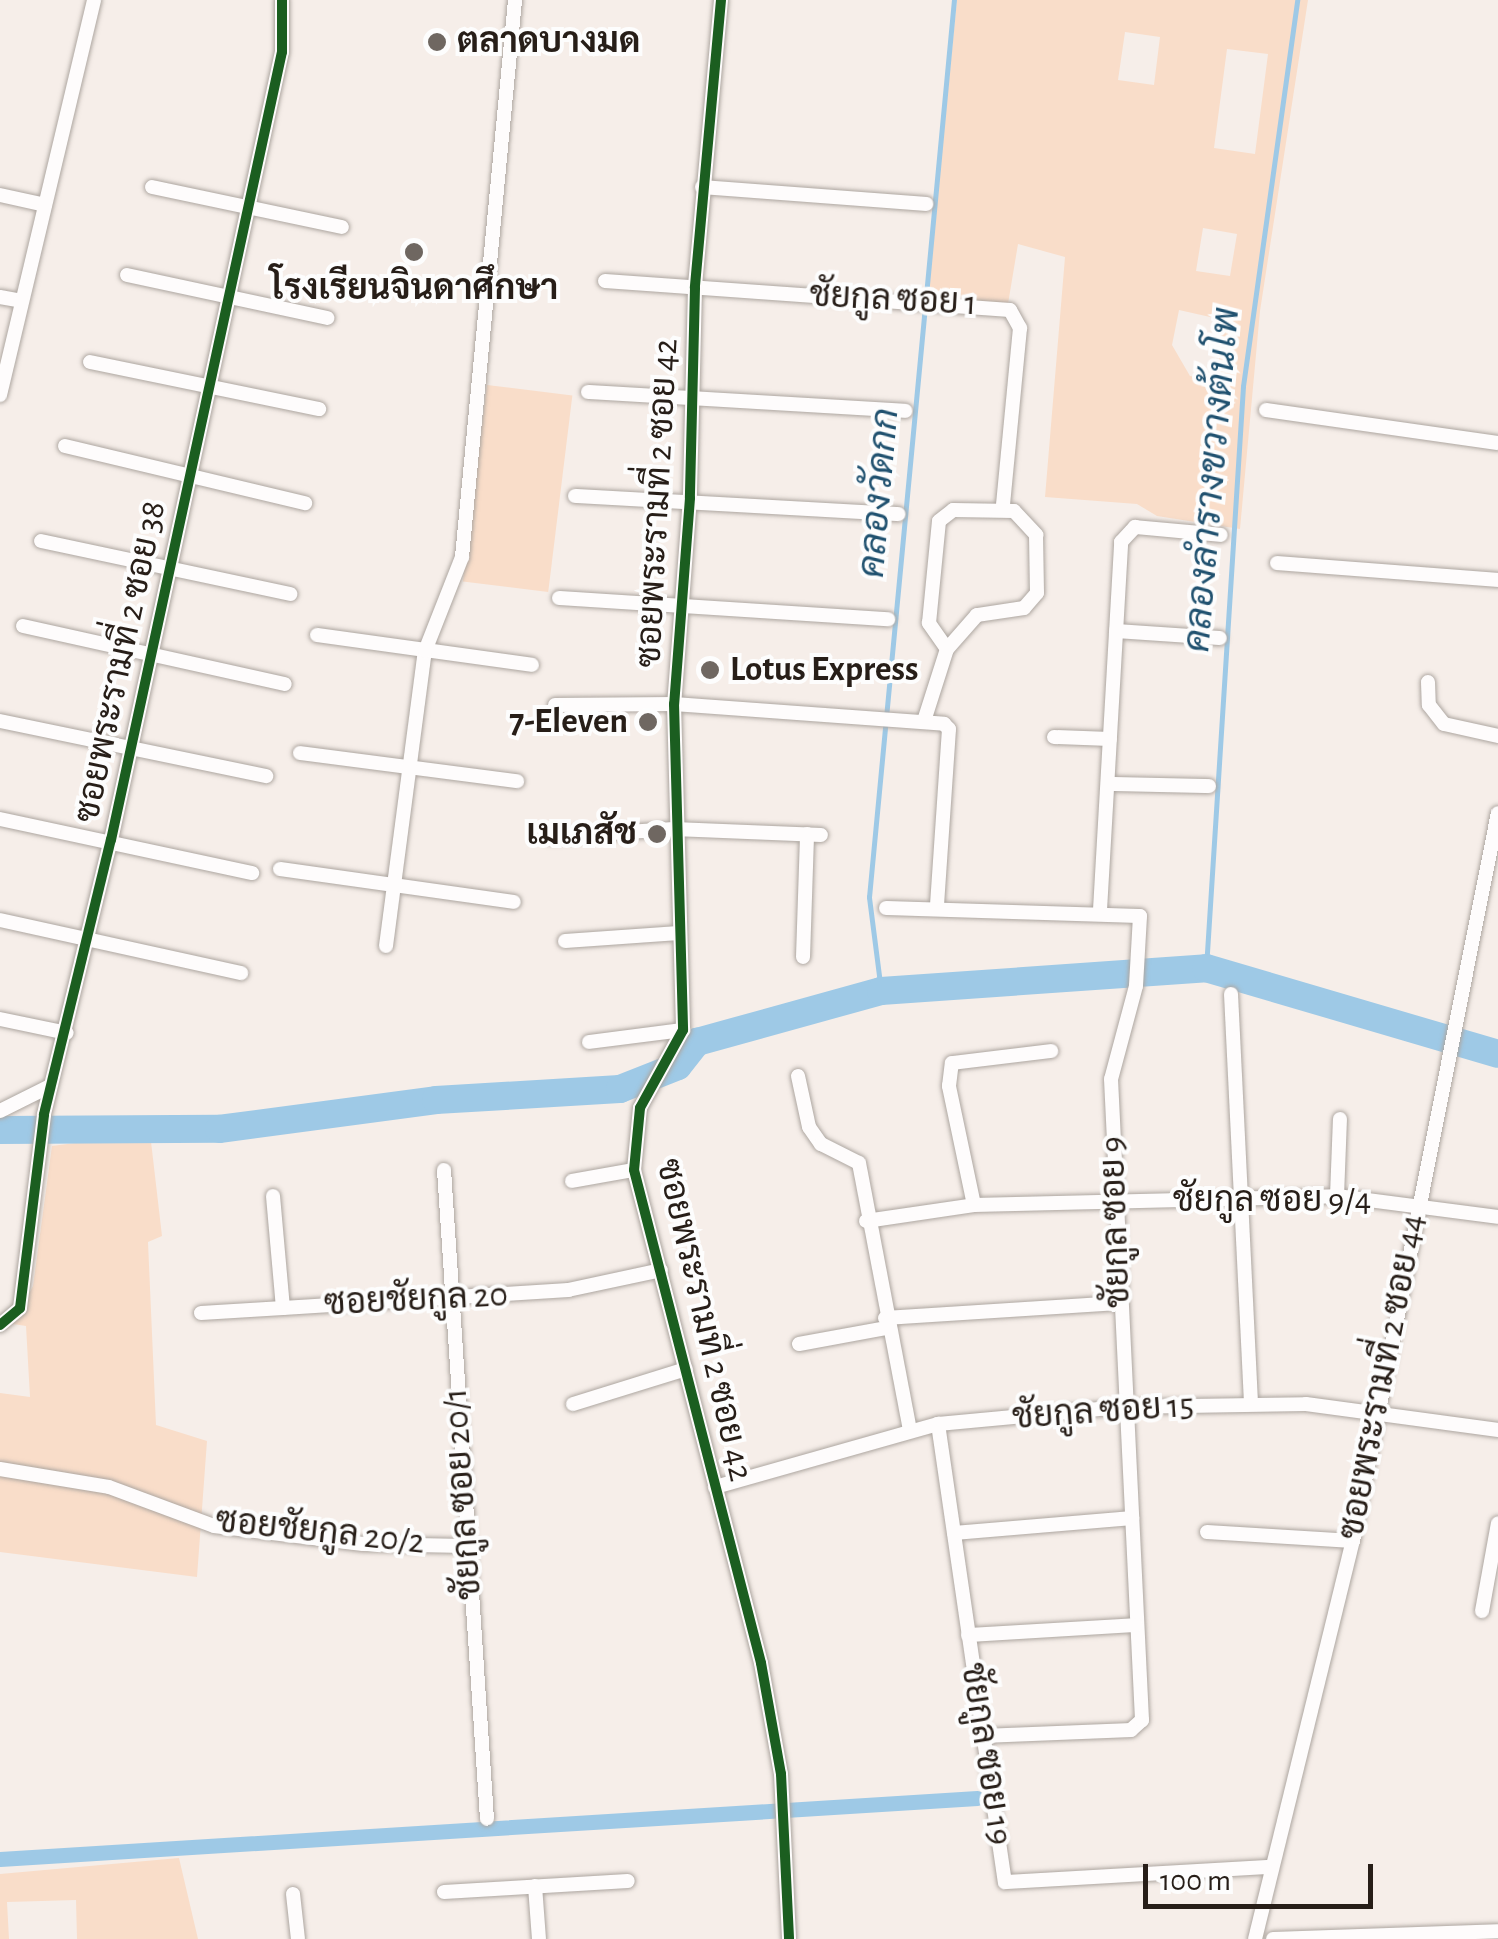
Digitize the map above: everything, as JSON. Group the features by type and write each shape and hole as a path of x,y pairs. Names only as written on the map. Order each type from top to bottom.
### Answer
{"street":[{"path":"0,394 94,0"},
{"name":"ซอยพระรามที่ 2 ซอย 38","path":"0,1325 20,1308 44,1114 89,939 282,52 282,0"},
{"path":"386,946 391,885 425,652 462,557 515,0"},
{"name":"ซอยพระรามที่ 2 ซอย 42","path":"721,0 695,288 690,498 674,704 674,828 683,1030 676,1050 640,1108 634,1170 761,1663 784,1815 789,1939"},
{"path":"152,187 342,227"},
{"path":"702,188 926,204"},
{"path":"0,195 45,205"},
{"path":"128,275 327,318"},
{"name":"ชัยกูล ซอย 1","path":"605,282 1000,306 1017,318 1003,506"},
{"path":"0,296 22,301"},
{"path":"90,362 319,410"},
{"path":"588,392 905,412"},
{"path":"1266,410 1498,443"},
{"path":"65,446 305,503"},
{"path":"575,496 690,498 898,514"},
{"path":"924,721 946,649 977,615 1024,608 1038,594 1036,535 1003,506 952,510 939,520 928,616 946,649"},
{"path":"1100,910 1116,631 1126,530 1221,534"},
{"path":"40,541 171,565 290,594"},
{"path":"1277,563 1498,580"},
{"path":"559,598 888,619"},
{"path":"23,626 152,651 285,684"},
{"path":"1116,631 1220,638"},
{"path":"318,635 532,666"},
{"path":"1428,682 1429,705 1444,724 1498,736"},
{"path":"555,705 674,704 897,718 949,729 937,908"},
{"path":"0,721 266,776"},
{"path":"1054,737 1110,739"},
{"path":"300,752 517,781"},
{"path":"1110,784 1209,786"},
{"name":"ซอยพระรามที่ 2 ซอย 44","path":"1255,1939 1269,1867 1353,1541 1416,1203 1498,813"},
{"path":"0,819 252,873"},
{"path":"548,837 674,828 814,835 803,957"},
{"path":"280,869 514,902"},
{"name":"ชัยกูล ซอย 9","path":"886,908 1100,910 1140,916 1136,986 1112,1069 1123,1408 1142,1720 1131,1730 983,1736"},
{"path":"0,920 241,973"},
{"path":"565,940 679,934"},
{"path":"1231,994 1251,1403"},
{"path":"0,1018 66,1034"},
{"path":"589,1042 683,1030"},
{"path":"974,1205 949,1086 952,1063 1051,1051"},
{"path":"798,1076 808,1127 821,1144 859,1164 866,1221 910,1430"},
{"path":"0,1111 50,1086"},
{"path":"1336,1196 1340,1119"},
{"name":"ชัยกูล ซอย 20/1","path":"444,1170 449,1300 487,1818"},
{"path":"572,1181 634,1170"},
{"name":"ซอยชัยกูล 20","path":"273,1196 282,1308 568,1290 661,1270"},
{"name":"ชัยกูล ซอย 9/4","path":"866,1221 974,1205 1336,1196 1416,1203 1498,1217"},
{"path":"799,1344 886,1323 1119,1303"},
{"path":"201,1312 282,1308"},
{"path":"574,1404 686,1369"},
{"name":"ชัยกูล ซอย 15","path":"715,1487 825,1460 938,1424 1123,1408 1251,1403 1378,1409 1498,1430"},
{"name":"ชัยกูล ซอย 19","path":"938,1424 1005,1882 1269,1867"},
{"name":"ซอยชัยกูล 20/2","path":"0,1469 109,1487 214,1526 363,1544 466,1546"},
{"path":"954,1534 1132,1518"},
{"path":"1482,1611 1498,1523"},
{"path":"1208,1532 1353,1541"},
{"path":"968,1634 1136,1626"},
{"path":"444,1892 628,1880"},
{"path":"535,1886 539,1939"},
{"path":"293,1894 298,1939"},
{"path":"1274,1939 1498,1931"}],"shaded area":[{"path":"957,0 1308,0 1260,311 1240,529 1157,516 1137,504 1045,497 1065,257 1018,244 1008,304 927,298","holes":["1125,32 1160,37 1154,85 1118,80","1227,49 1268,54 1255,154 1214,148","1203,228 1237,234 1230,276 1196,271","1179,310 1219,319 1219,381 1190,376 1172,345"]},
{"path":"487,385 572,395 548,592 463,582"},
{"path":"150,1133 162,1236 148,1242 156,1425 207,1441 197,1577 0,1552 0,1393 30,1397 26,1326 13,1324 33,1286 52,1146"},
{"path":"179,1858 198,1939 77,1939 76,1900 7,1902 9,1939 0,1939 0,1874"}],"waterway":[{"name":"คลองวัดกก","path":"881,991 869,897 954,0"},
{"name":"คลองลำรางขวางต้นโพ","path":"1206,968 1243,386 1297,0"},
{"path":"0,1130 219,1129 436,1100 620,1089 678,1066 697,1042 881,991 1206,968 1498,1054"},
{"path":"0,1859 977,1798"}],"cycle path":[{"path":"0,1325 20,1308 44,1114 111,840 282,52 282,0"},
{"path":"721,0 695,288 690,498 674,704 683,1030 640,1108 634,1170 761,1663 781,1774 789,1939"}],"place":[{"name":"ตลาดบางมด","path":"437,42"},
{"name":"โรงเรียนจินดาศึกษา","path":"414,252"},
{"name":"Lotus Express","path":"710,670"},
{"name":"7-Eleven","path":"648,722"},
{"name":"เมเภสัช","path":"657,834"}]}
